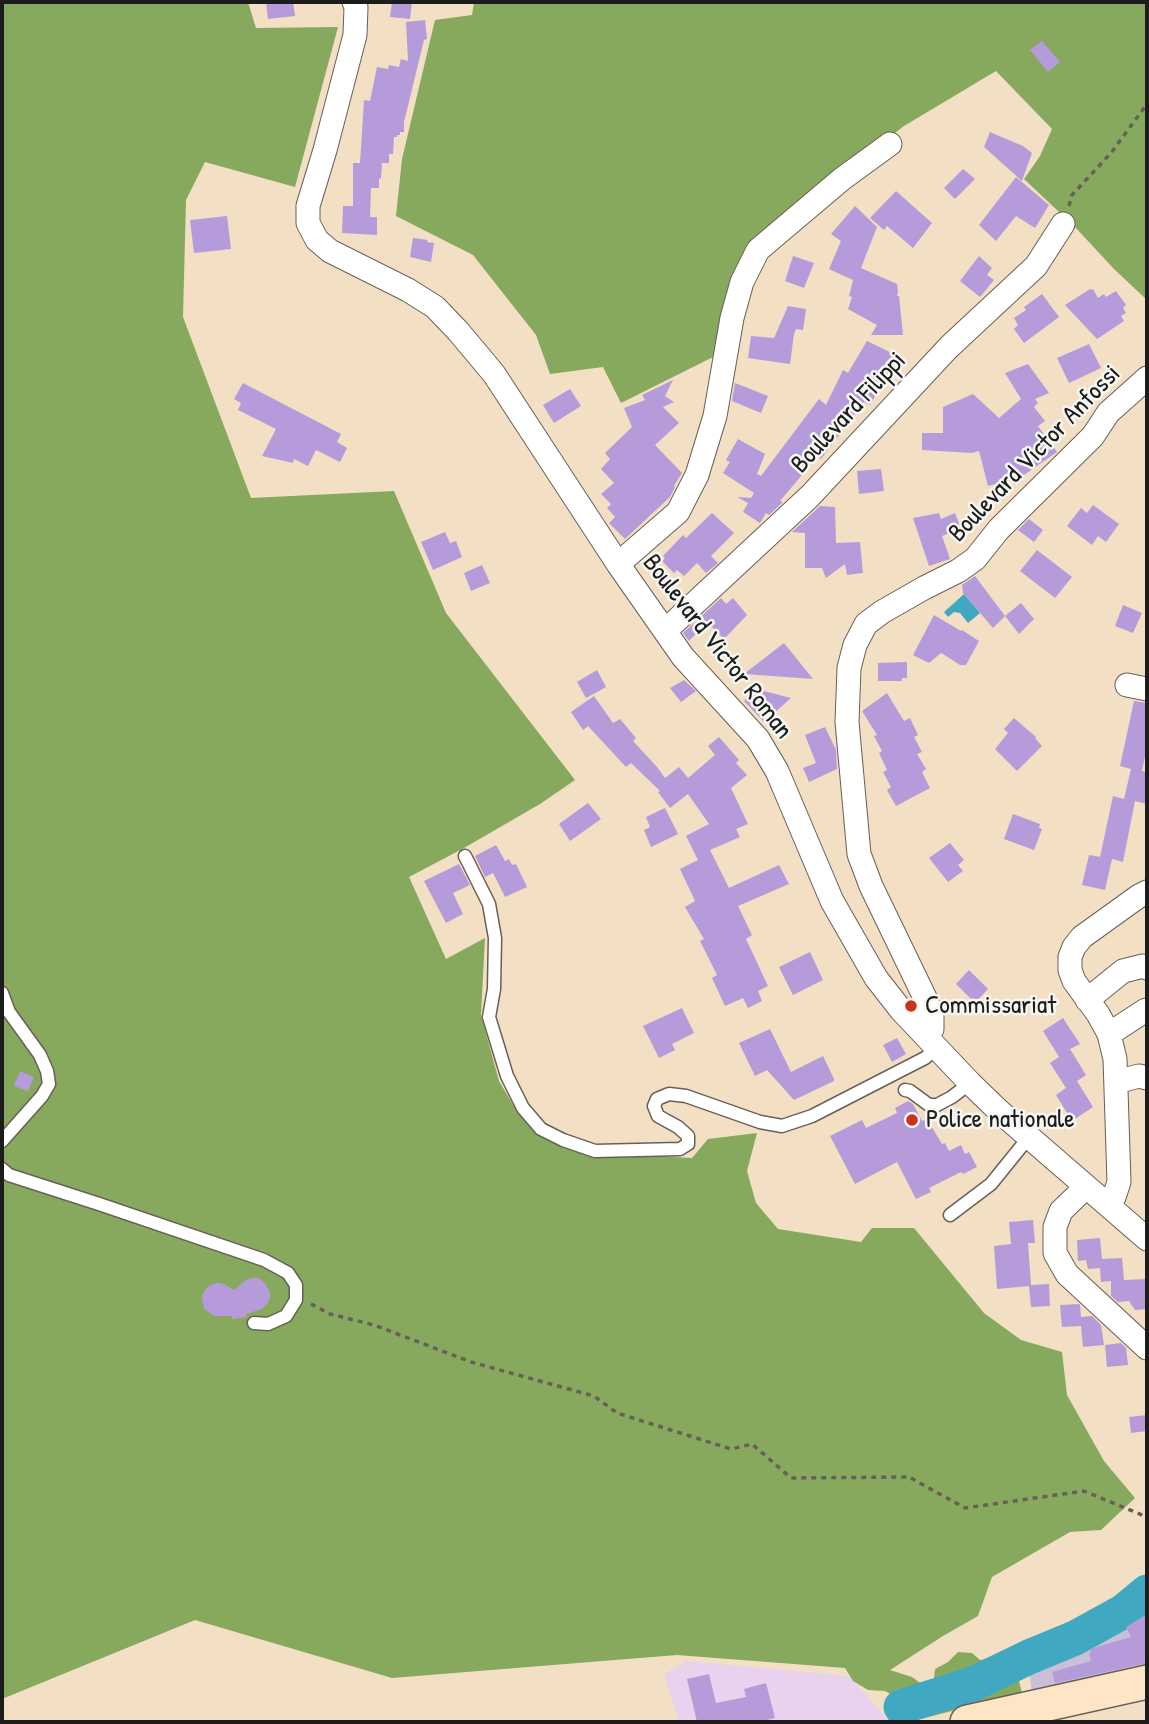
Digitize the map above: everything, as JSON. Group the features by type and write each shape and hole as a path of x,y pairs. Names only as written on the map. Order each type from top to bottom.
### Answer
{"main road":[{"path":"967,1722 1147,1682"}],"street":[{"name":"Boulevard Victor Roman","path":"354,2 355,34 308,206 308,223 317,240 330,251 408,290 435,307 494,374 682,657 758,739 777,771 832,901 876,978 901,1010 970,1083 1147,1239"},
{"path":"618,564 678,512 697,475 715,416 732,318 742,282 758,250 842,179 890,144"},
{"name":"Boulevard Filippi","path":"665,631 810,496 949,346 1036,265 1063,224"},
{"name":"Boulevard Victor Anfossi","path":"931,1042 932,1017 871,886 859,854 846,722 849,668 855,645 866,624 882,612 975,559 999,529 1093,436 1108,413 1147,378"},
{"path":"1109,1206 1119,1182 1115,1059 1109,1034 1074,981 1070,971 1070,957 1082,937 1147,892"},
{"path":"1087,1000 1123,971 1143,966 1147,968"},
{"path":"1109,1034 1146,1010"},
{"path":"1116,1082 1139,1076 1147,1078"},
{"path":"1086,1186 1061,1211 1055,1227 1055,1253 1067,1274 1147,1348"}],"lane":[{"path":"465,856 489,904 495,939 494,989 489,1017 507,1076 523,1108 541,1129 563,1140 595,1151 680,1149 688,1144 688,1136 658,1116 654,1106 657,1099 669,1094 686,1096 760,1122 782,1126 812,1116 925,1058 931,1042"},
{"path":"2,993 9,1012 40,1055 47,1070 48,1084 38,1101 2,1141"},
{"path":"905,1090 911,1091 929,1105 937,1105 970,1083"},
{"path":"950,1215 990,1184 1029,1137"},
{"path":"2,1169 9,1175 264,1260 288,1273 296,1285 296,1300 286,1316 268,1324 254,1324"}],"path":[{"path":"1063,224 1072,195 1111,153 1147,104"},
{"path":"296,1296 330,1314 374,1325 471,1362 594,1395 617,1413 731,1449 752,1444 791,1478 909,1476 965,1508 1084,1491 1147,1517"}],"shaded area":[{"path":"1147,1602 1147,1669 1032,1693 1029,1667"},
{"path":"687,1661 850,1676 890,1722 679,1722 664,1674"}],"green space":[{"path":"2,2 248,2 256,28 338,27 295,187 205,162 186,200 183,317 251,498 394,491 446,613 575,780 540,804 409,877 446,959 485,938 481,1015 499,1081 515,1108 536,1132 637,1155 692,1158 708,1139 757,1133 747,1171 756,1203 778,1229 861,1242 872,1228 914,1228 984,1313 1021,1340 1062,1352 1067,1395 1104,1461 1135,1498 1101,1530 1070,1532 992,1577 978,1616 890,1670 912,1677 923,1685 934,1679 935,1669 958,1652 972,1653 980,1660 1013,1657 1022,1693 909,1722 889,1722 885,1704 896,1697 885,1691 868,1690 853,1681 845,1668 677,1655 392,1678 195,1620 2,1699"},
{"path":"474,2 1147,2 1147,300 1024,179 1040,156 1052,129 996,71 904,126 755,243 717,355 621,403 603,367 550,374 536,335 473,255 396,216 402,159 435,20 472,15"}],"water":[{"path":"964,594 980,613 968,623 960,613 954,612 948,617 944,612"}],"building":[{"path":"266,2 293,2 295,16 268,19"},
{"path":"392,2 412,2 410,19 390,17"},
{"path":"425,20 427,39 424,40 404,122 404,132 394,137 393,154 389,154 389,163 382,163 379,188 371,188 370,217 377,217 377,235 342,233 343,206 353,206 353,163 360,163 364,100 370,101 377,67 399,67 401,59 408,61 406,22"},
{"path":"1042,41 1060,62 1048,72 1030,50"},
{"path":"990,132 1023,146 1032,153 1022,181 984,147"},
{"path":"963,169 975,179 955,199 944,188"},
{"path":"1016,177 1049,205 1035,228 1016,216 996,241 979,225"},
{"path":"896,191 932,223 913,248 887,226 884,230 870,218"},
{"path":"855,206 877,227 861,268 897,284 903,335 871,335 877,325 848,309 853,280 829,269 841,241 831,234"},
{"path":"227,216 231,249 194,253 190,220"},
{"path":"413,238 434,243 431,262 410,257"},
{"path":"793,256 814,263 804,288 785,281"},
{"path":"979,256 992,268 987,275 994,280 980,297 960,281"},
{"path":"1093,289 1098,298 1116,291 1126,305 1123,308 1126,313 1121,316 1124,321 1097,339 1065,305"},
{"path":"1042,294 1059,317 1024,343 1014,329 1018,325 1014,318"},
{"path":"788,306 806,309 803,330 796,329 794,334 790,364 748,358 751,336 774,338"},
{"path":"867,341 898,356 870,405 864,402 821,459 818,456 780,501 783,502 769,515 766,513 760,523 743,512 748,503 737,497 751,498 754,493 723,473 730,462 726,460 738,439 765,454 757,474 761,476 819,399 826,405 843,370 848,373"},
{"path":"1089,344 1101,368 1069,383 1057,358"},
{"path":"1028,364 1049,393 1035,399 1038,403 1034,407 1045,421 1038,426 1057,452 1021,477 988,486 979,451 972,453 922,450 922,433 943,433 943,407 973,394 999,418 1021,399 1005,373"},
{"path":"673,380 665,396 674,402 663,407 679,423 655,445 682,473 670,497 625,539 609,523 615,517 607,508 611,504 601,494 614,483 601,469 610,459 605,453 632,427 624,408 645,400 642,395"},
{"path":"243,383 341,434 337,442 347,448 340,462 316,450 308,466 294,459 293,463 262,456 276,429 238,410 241,403 234,399"},
{"path":"735,383 768,396 761,413 732,401"},
{"path":"570,389 581,406 554,423 543,405"},
{"path":"881,469 884,491 859,494 857,471"},
{"path":"1093,505 1119,524 1106,542 1098,536 1092,545 1067,526 1081,508 1087,513"},
{"path":"820,506 835,507 836,543 860,542 863,573 847,575 845,564 826,578 822,568 805,568 805,533 792,532"},
{"path":"712,513 734,533 711,556 718,563 706,573 697,563 684,576 677,570 674,573 662,561 665,558 663,556 683,535 686,538"},
{"path":"939,513 941,519 955,513 961,529 942,536 950,559 929,566 913,518"},
{"path":"1029,519 1043,530 1034,542 1018,530"},
{"path":"445,532 450,543 456,541 462,557 433,570 421,542"},
{"path":"1037,550 1072,577 1055,598 1020,571"},
{"path":"482,565 490,583 471,591 464,573"},
{"path":"975,576 1005,616 993,628 963,593 962,585"},
{"path":"721,598 726,604 733,598 747,615 724,639 707,622 689,641 683,633"},
{"path":"1021,603 1034,619 1019,634 1005,616"},
{"path":"1123,605 1142,613 1133,633 1115,626"},
{"path":"934,615 979,641 966,665 960,665 941,653 929,663 913,655"},
{"path":"784,643 813,679 744,674"},
{"path":"907,662 907,678 902,678 902,681 878,681 878,663"},
{"path":"597,670 606,687 586,698 577,682"},
{"path":"684,680 696,691 681,702 670,688"},
{"path":"756,689 791,698 764,722 744,701"},
{"path":"887,693 904,721 910,718 918,735 914,737 922,752 917,754 926,769 922,772 930,788 896,806 887,790 891,787 883,772 887,770 879,753 882,751 874,736 877,735 862,711"},
{"path":"594,696 613,723 620,719 636,738 633,741 665,778 679,767 688,778 715,755 708,746 719,737 739,760 736,763 747,775 731,788 748,824 736,829 740,837 710,850 729,888 779,865 789,884 738,906 752,935 746,939 768,986 758,991 762,1001 748,1008 743,998 725,1006 712,978 717,975 700,941 704,939 685,907 695,901 680,869 698,860 686,836 709,824 688,794 670,808 658,792 660,791 631,763 626,767 588,726 583,730 571,712"},
{"path":"1134,701 1147,703 1147,747 1142,771 1147,772 1147,804 1135,801 1123,862 1112,859 1105,890 1082,885 1089,855 1100,857 1113,796 1124,799 1131,769 1120,766"},
{"path":"1014,718 1036,737 1042,746 1017,771 995,749 1008,733 1004,729"},
{"path":"825,727 836,750 837,769 809,782 803,768 816,763 805,735"},
{"path":"588,803 601,819 570,841 559,824"},
{"path":"665,808 678,834 651,847 644,830 650,827 646,817"},
{"path":"1013,814 1040,824 1039,828 1042,829 1034,850 1004,839"},
{"path":"950,843 964,860 958,865 963,871 948,882 929,858"},
{"path":"496,845 505,861 509,859 512,865 516,864 527,887 505,897 493,873 485,877 475,856"},
{"path":"459,864 470,885 453,893 463,914 446,923 424,881"},
{"path":"810,952 823,980 793,995 779,967"},
{"path":"969,970 988,989 975,1003 956,984"},
{"path":"682,1008 694,1033 672,1044 675,1050 659,1058 643,1026"},
{"path":"1063,1018 1080,1044 1070,1049 1086,1075 1077,1081 1093,1107 1072,1121 1056,1095 1066,1088 1050,1063 1059,1057 1043,1031"},
{"path":"770,1029 791,1072 823,1056 834,1081 794,1100 767,1070 755,1076 739,1043"},
{"path":"897,1038 906,1054 892,1062 883,1045"},
{"path":"20,1071 34,1077 28,1091 14,1086"},
{"path":"908,1101 913,1104 922,1121 927,1119 949,1151 961,1145 965,1154 969,1152 977,1167 929,1188 931,1192 916,1199 897,1162 855,1184 830,1136 862,1120 866,1128 897,1113 895,1108"},
{"path":"1033,1220 1035,1243 1028,1243 1031,1285 1049,1284 1050,1306 1031,1307 1029,1286 997,1289 994,1246 1011,1244 1009,1222"},
{"path":"1100,1238 1102,1259 1122,1258 1124,1280 1147,1279 1147,1309 1135,1310 1129,1301 1118,1302 1111,1296 1111,1281 1101,1282 1100,1268 1088,1269 1086,1260 1078,1261 1077,1240"},
{"path":"252,1278 259,1278 270,1292 270,1298 262,1309 246,1314 247,1317 232,1319 232,1316 214,1316 204,1309 202,1297 210,1285 224,1284 234,1290"},
{"path":"1079,1304 1081,1317 1092,1316 1101,1325 1104,1345 1083,1347 1081,1326 1062,1327 1060,1305"},
{"path":"1121,1343 1126,1348 1128,1365 1107,1367 1105,1345"},
{"path":"1147,1415 1147,1431 1131,1433 1129,1417"},
{"path":"1147,1614 1147,1663 1055,1683 1052,1672 1091,1661 1090,1649 1131,1637 1126,1627"},
{"path":"709,1674 716,1703 746,1697 744,1689 766,1683 775,1718 758,1722 697,1722 687,1679"}],"waterway":[{"path":"901,1707 973,1684 1075,1638 1124,1611 1147,1592"}],"place":[{"name":"Commissariat","path":"911,1006"},
{"name":"Police nationale","path":"912,1120"}]}
